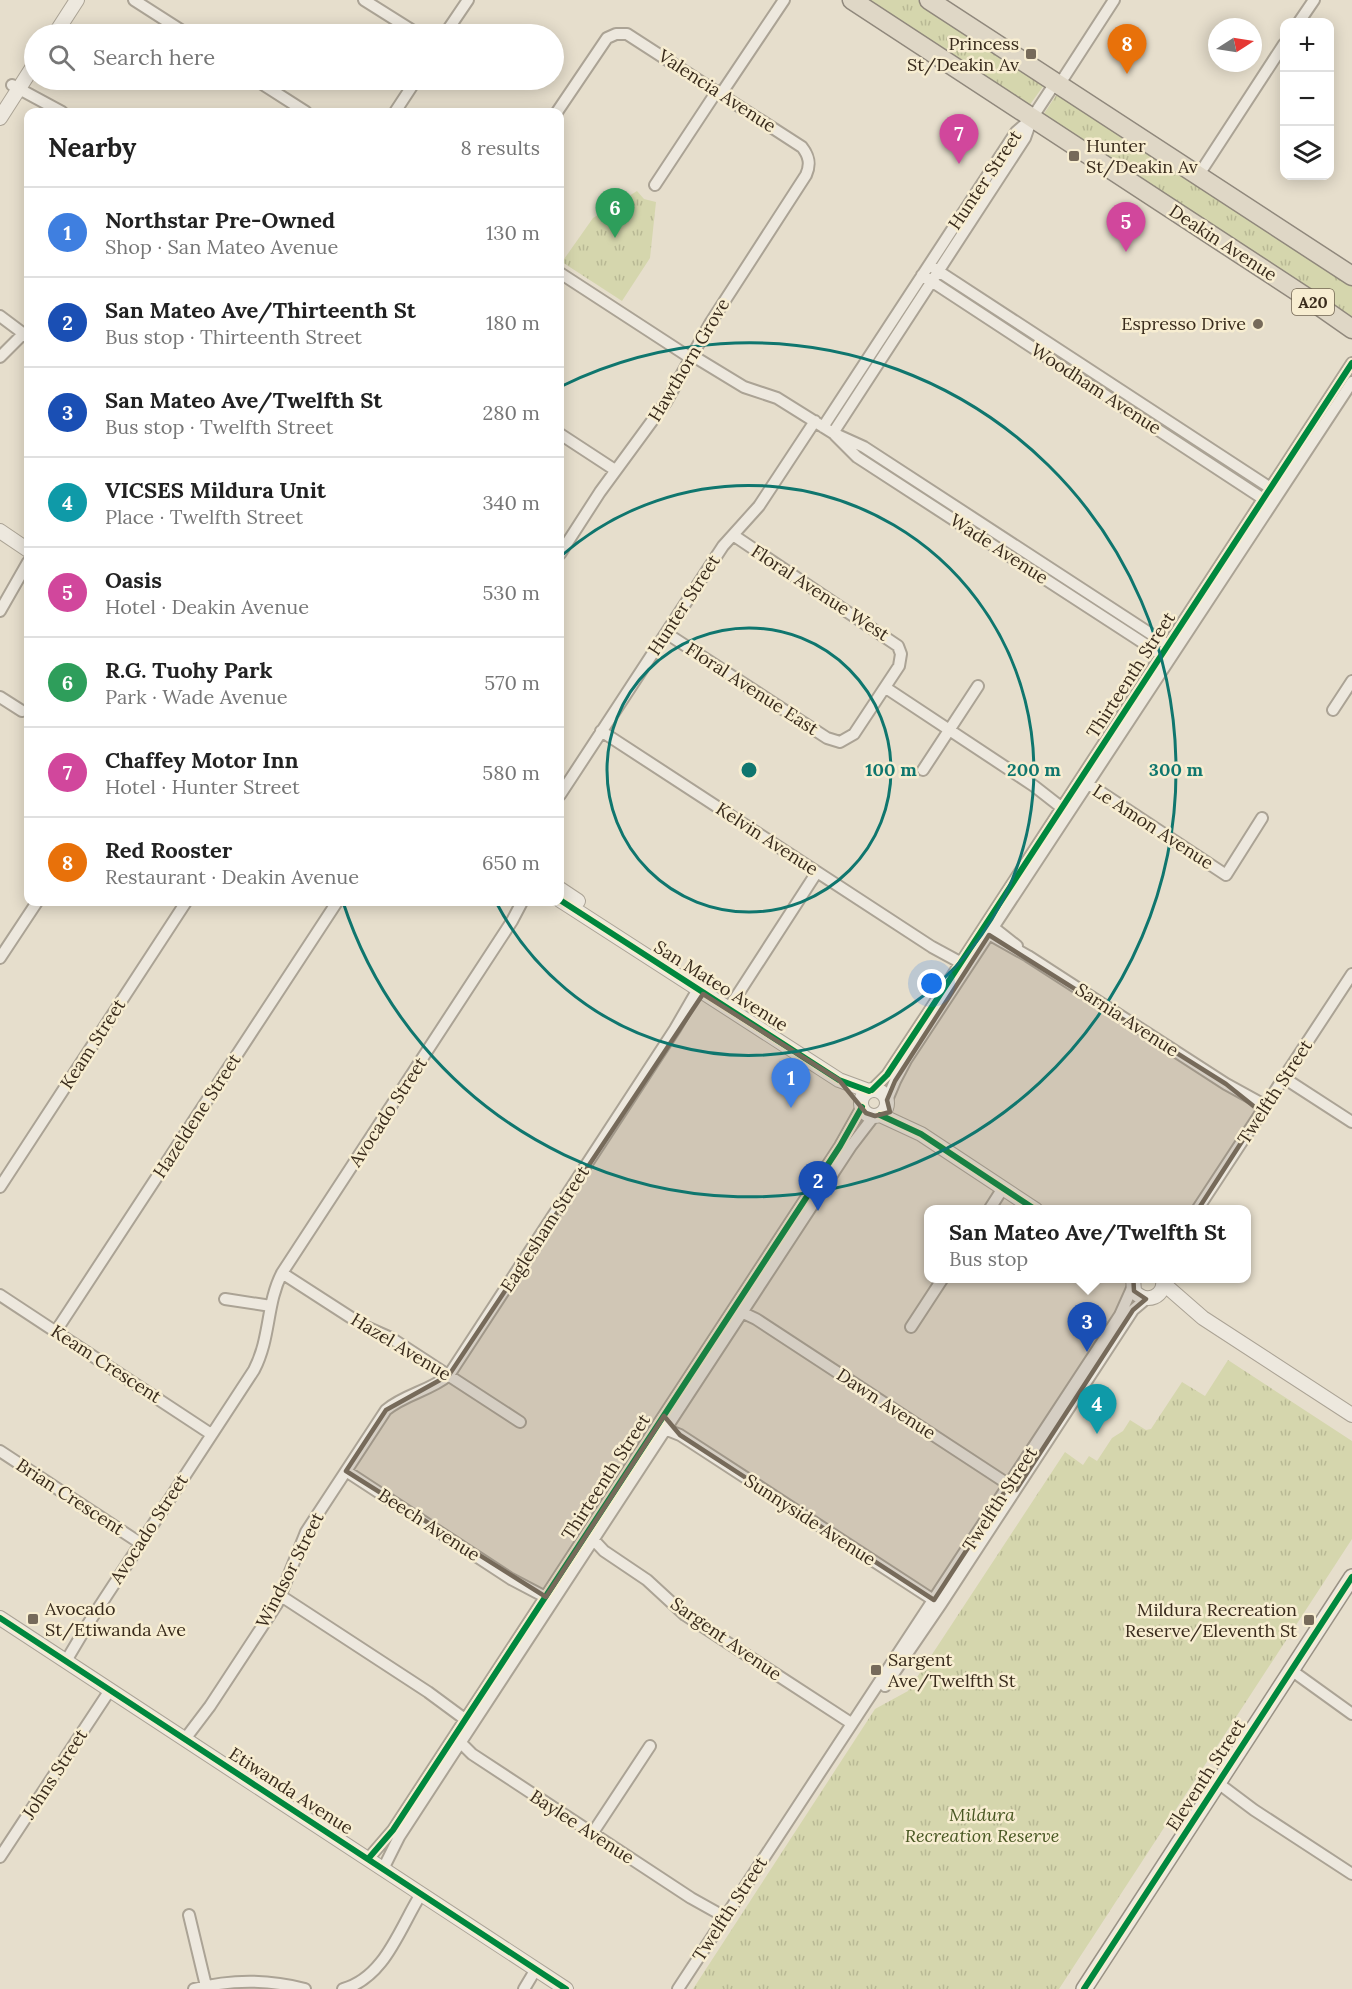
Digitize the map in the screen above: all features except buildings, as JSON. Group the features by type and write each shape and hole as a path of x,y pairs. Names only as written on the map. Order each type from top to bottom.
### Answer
{"highway":[{"name":"Deakin Avenue","path":"852,0 1352,329"},
{"name":"A20","path":"929,0 1352,276"}],"main road":[{"name":"Eleventh Street","path":"1084,1989 1352,1577"}],"street":[{"path":"52,24 68,0"},
{"path":"61,24 77,0"},
{"path":"134,0 171,24"},
{"path":"364,0 402,24"},
{"path":"452,24 468,0"},
{"name":"Hunter Street","path":"824,427 1016,132 1032,118 1114,0"},
{"path":"1302,18 1314,0"},
{"path":"655,185 779,5"},
{"name":"Valencia Avenue","path":"560,108 603,42 616,34 632,36 802,147 809,161"},
{"path":"1198,177 1280,50"},
{"path":"0,118 24,72"},
{"path":"0,104 24,77"},
{"path":"18,84 24,88"},
{"path":"27,90 54,108"},
{"path":"272,90 300,108"},
{"path":"398,108 409,90"},
{"name":"Hunter Street","path":"564,789 723,546 824,427 935,277 1025,138 1032,118"},
{"name":"Hawthorn Grove","path":"564,548 615,470 666,402 711,322 806,175 809,161"},
{"name":"Woodham Avenue","path":"928,265 935,277 1268,502"},
{"name":"Woodham Avenue","path":"922,275 935,277 1274,491"},
{"name":"Wade Avenue","path":"564,276 686,355 744,387 777,398 824,427 864,447 1172,647"},
{"path":"0,316 24,334"},
{"path":"0,357 24,337"},
{"name":"Thirteenth Street","path":"740,1308 852,1128 866,1098 887,1075 963,967 1268,502 1352,363"},
{"name":"Thirteenth Street","path":"1274,491 1352,382"},
{"name":"Wade Avenue","path":"824,427 857,457 1166,657"},
{"path":"564,437 615,470"},
{"path":"1,531 24,547"},
{"name":"Floral Avenue West","path":"733,535 898,646 902,654 901,660 886,688"},
{"path":"2,608 24,569"},
{"path":"2,608 24,578"},
{"name":"Floral Avenue East","path":"666,633 833,741 846,740 854,734 886,688"},
{"path":"1333,710 1352,681"},
{"path":"923,770 978,686"},
{"path":"886,688 1068,807"},
{"path":"0,697 22,711"},
{"name":"Kelvin Avenue","path":"601,731 963,967"},
{"name":"Le Amon Avenue","path":"1084,781 1226,875 1262,818"},
{"path":"729,1008 818,872"},
{"name":"San Mateo Avenue","path":"564,892 729,1008 866,1098"},
{"name":"San Mateo Avenue","path":"564,903 702,989"},
{"path":"0,958 34,906"},
{"name":"Keam Street","path":"0,1187 183,906"},
{"name":"Hazeldene Street","path":"56,1331 334,906"},
{"name":"Avocado Street","path":"64,1660 260,1358 267,1335 271,1306 282,1273 520,906"},
{"name":"Avocado Street","path":"512,921 525,906"},
{"name":"Sarnia Avenue","path":"988,929 1263,1109"},
{"name":"Thirteenth Street","path":"887,1101 906,1060 963,967"},
{"name":"Twelfth Street","path":"1200,1205 1352,974"},
{"name":"Eaglesham Street","path":"392,1404 449,1375 702,989"},
{"path":"1284,1078 1352,1122"},
{"path":"921,1134 866,1113 866,1098 880,1091 887,1101 921,1134 1030,1205"},
{"path":"877,1116 886,1110 887,1101"},
{"name":"Thirteenth Street","path":"368,1859 393,1830 455,1743 740,1308 857,1136 877,1116"},
{"path":"992,1205 1003,1188"},
{"name":"Hazel Avenue","path":"282,1273 364,1326 384,1334 519,1422"},
{"path":"911,1327 940,1283"},
{"name":"Twelfth Street","path":"1013,1487 1120,1315 1131,1283"},
{"path":"1133,1283 1137,1295 1168,1302 1203,1318 1352,1415"},
{"path":"1150,1299 1161,1293 1164,1283"},
{"path":"1166,1283 1203,1318"},
{"name":"Keam Crescent","path":"0,1295 211,1434"},
{"path":"225,1299 271,1306"},
{"name":"Twelfth Street","path":"678,1989 861,1707 889,1681 1013,1487 1133,1310 1150,1299"},
{"name":"Dawn Avenue","path":"740,1308 1013,1487"},
{"name":"Windsor Street","path":"187,1741 281,1596 304,1537 392,1404"},
{"name":"Sunnyside Avenue","path":"664,1424 938,1602"},
{"name":"Brian Crescent","path":"0,1451 140,1543"},
{"name":"Beech Avenue","path":"346,1471 547,1602"},
{"name":"Sargent Avenue","path":"588,1541 647,1580 686,1615 851,1723"},
{"path":"281,1596 471,1719"},
{"name":"Etiwanda Avenue","path":"0,1618 566,1989"},
{"path":"1290,1673 1352,1713"},
{"name":"Johns Street","path":"0,1857 110,1690"},
{"name":"Thirteenth Street","path":"383,1869 399,1837 455,1743"},
{"name":"Baylee Avenue","path":"455,1743 724,1919"},
{"path":"592,1834 650,1746"},
{"path":"1217,1786 1352,1874"},
{"path":"363,1989 424,1896"},
{"path":"189,1915 206,1986"},
{"path":"343,1989 357,1984 376,1969"},
{"path":"524,1989 536,1969"},
{"path":"194,1989 252,1980 305,1989"}],"highlighted area":[{"path":"989,935 1226,1084 1261,1112 1186,1228 1159,1259 1133,1272 1134,1291 1146,1299 1133,1310 1016,1490 1009,1485 934,1600 680,1435 664,1416 546,1597 346,1471 386,1410 449,1375 703,994 839,1080 866,1113 875,1116 890,1112 887,1100 895,1081"}],"green space":[{"path":"862,0 918,0 1043,81 1044,85 1029,106"},
{"path":"1057,94 1352,284 1352,321 1043,115"},
{"path":"637,191 644,199 656,202 650,258 622,301 564,263 564,259 593,218"},
{"name":"Mildura Recreation Reserve","path":"1228,1360 1352,1441 1352,1539 1059,1989 693,1989 875,1709 908,1691 1065,1452 1083,1465 1089,1456 1097,1461 1112,1438 1123,1431 1130,1420 1146,1430 1151,1429 1182,1382 1205,1396"}],"cycle path":[{"path":"872,1090 887,1075 926,1016 1352,363"},
{"path":"564,903 839,1080 869,1091"},
{"path":"368,1859 393,1830 840,1146 862,1107"},
{"path":"880,1115 921,1134 1028,1205"},
{"path":"1084,1989 1352,1577"},
{"path":"0,1618 566,1989"}],"place":[{"name":"Princess St/Deakin Av","path":"1031,54"},
{"name":"Red Rooster","path":"1127,74"},
{"name":"Hunter St/Deakin Av","path":"1074,156"},
{"name":"Chaffey Motor Inn","path":"959,164"},
{"name":"R.G. Tuohy Park","path":"615,238"},
{"name":"Oasis","path":"1126,252"},
{"name":"Espresso Drive","path":"1258,324"},
{"name":"Northstar Pre-Owned","path":"791,1108"},
{"name":"San Mateo Ave/Thirteenth St","path":"818,1211"},
{"name":"San Mateo Ave/Twelfth St","path":"1087,1352"},
{"name":"VICSES Mildura Unit","path":"1097,1434"},
{"name":"Avocado St/Etiwanda Ave","path":"33,1619"},
{"name":"Mildura Recreation Reserve/Eleventh St","path":"1309,1620"},
{"name":"Sargent Ave/Twelfth St","path":"876,1670"}]}
